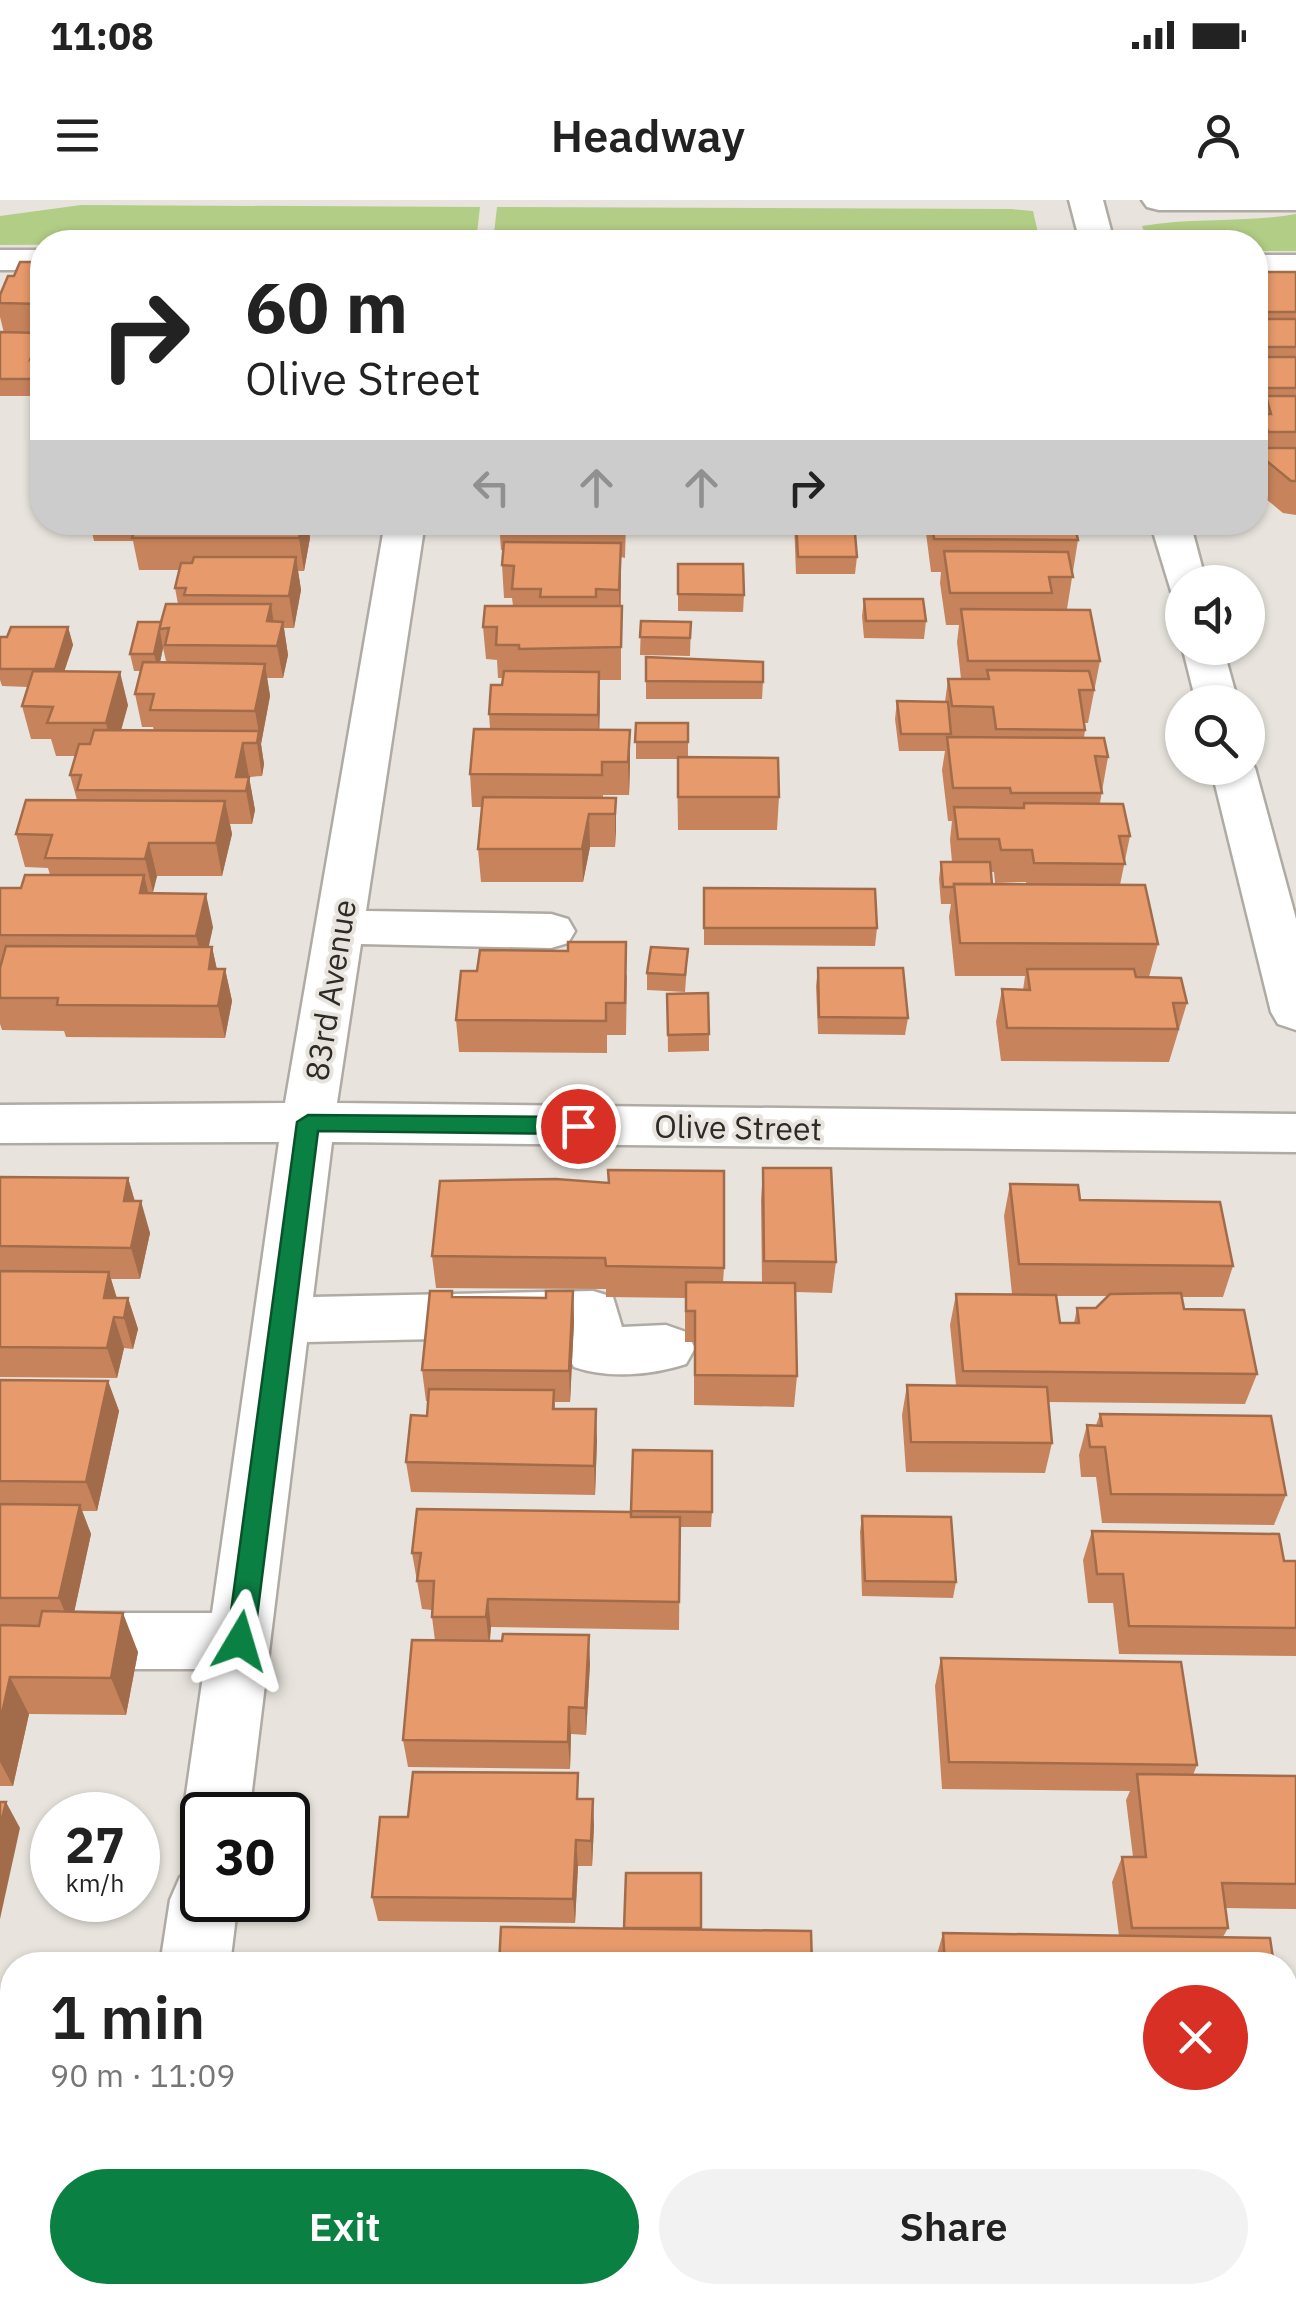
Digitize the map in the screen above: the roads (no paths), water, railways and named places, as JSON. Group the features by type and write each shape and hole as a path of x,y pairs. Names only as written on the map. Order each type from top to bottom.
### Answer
{"street":[{"path":"1086,200 1095,230"},
{"path":"1159,200 1296,200"},
{"path":"0,260 30,260"},
{"path":"1268,265 1296,266"},
{"name":"83rd Avenue","path":"219,1792 308,1122 403,535"},
{"path":"1173,535 1181,565"},
{"path":"1237,785 1296,1012"},
{"path":"340,928 551,931"},
{"name":"Olive Street","path":"0,1124 308,1122 1296,1134"},
{"path":"282,1320 593,1313 594,1350 666,1348"},
{"path":"0,1641 240,1641"},
{"path":"197,1952 201,1922"}]}
